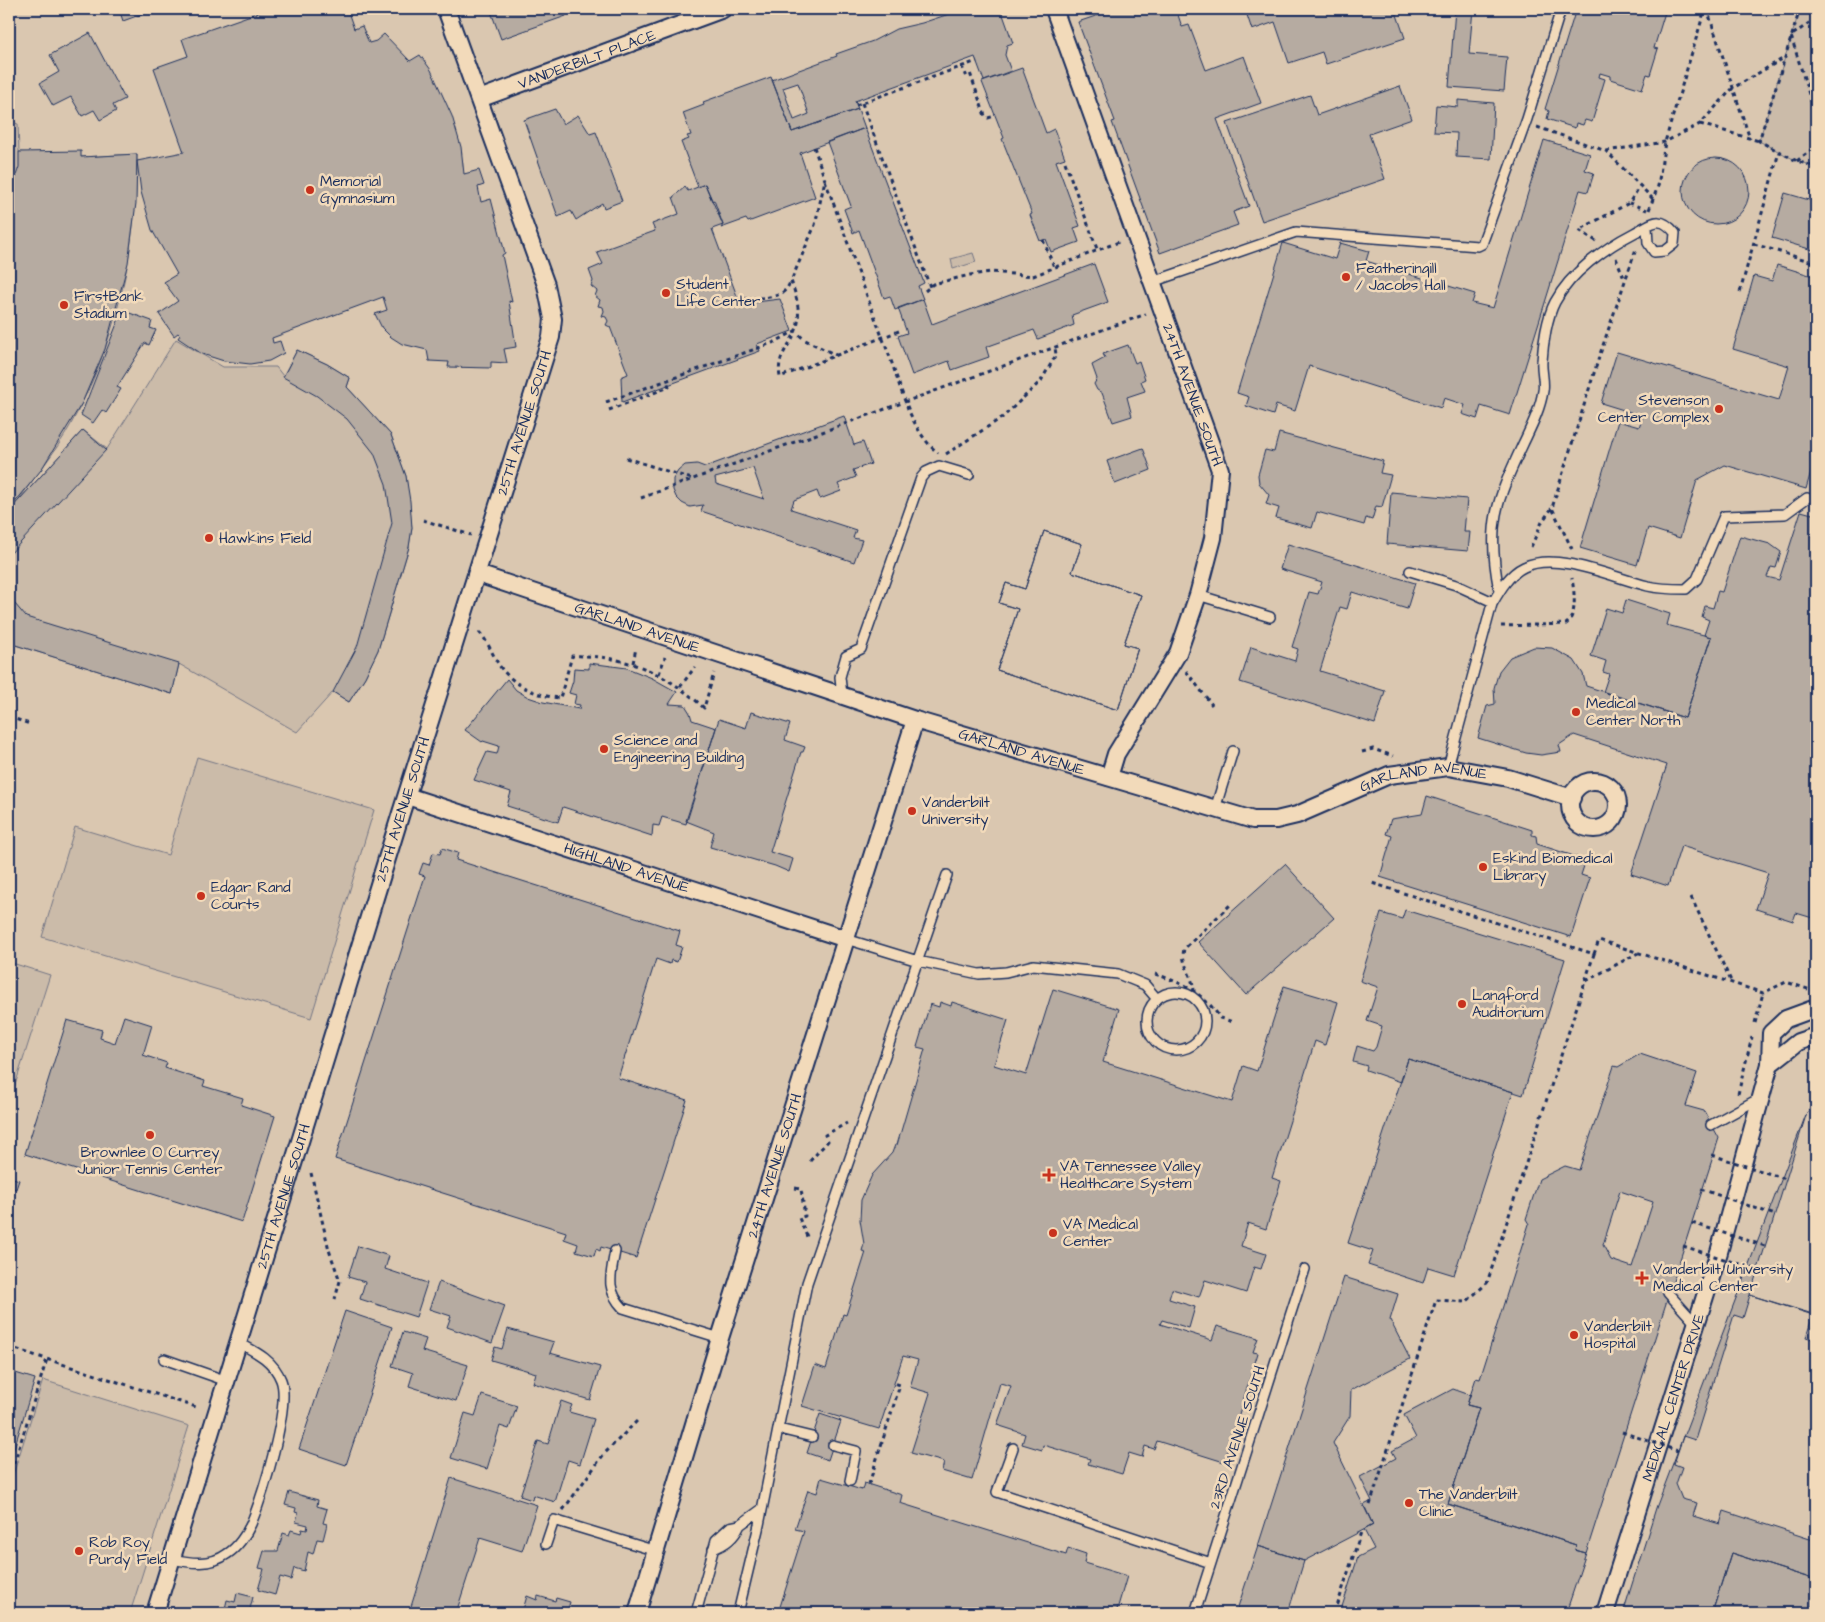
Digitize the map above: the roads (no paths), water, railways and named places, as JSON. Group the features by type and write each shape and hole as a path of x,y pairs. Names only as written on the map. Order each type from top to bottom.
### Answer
{"street":[{"name":"25TH AVENUE SOUTH","path":"155,1613 407,796 549,348 553,319 546,285 446,9"},
{"name":"VANDERBILT PLACE","path":"479,99 723,9"},
{"name":"24TH AVENUE SOUTH","path":"1054,9 1220,470 1212,538 1198,595 1178,653 1116,754 1109,777"},
{"name":"GARLAND AVENUE","path":"478,574 916,720 1253,820 1276,820 1297,814 1389,776 1448,767 1508,778 1572,798"},
{"name":"24TH AVENUE SOUTH","path":"637,1613 720,1338 916,720"},
{"name":"HIGHLAND AVENUE","path":"407,796 846,939"},
{"name":"MEDICAL CENTER DRIVE","path":"1604,1613 1720,1252 1770,1064 1771,1033 1786,1019 1816,1008"},
{"path":"1770,1064 1798,1042 1816,1036"}],"lane":[{"path":"1152,282 1296,232 1473,247 1482,244 1527,119 1561,9"},
{"path":"1499,590 1492,550 1494,524 1500,494 1539,408 1544,388 1542,360 1554,303 1564,288 1592,260 1645,228"},
{"path":"842,695 840,677 846,656 861,649 921,478 926,472 939,466 969,475"},
{"path":"1448,767 1493,602 1499,590 1524,567 1540,562 1560,562 1650,587 1686,589 1697,580 1724,516 1785,514 1807,498"},
{"path":"1410,571 1456,585 1493,602"},
{"path":"1198,595 1270,617"},
{"path":"1215,809 1234,751"},
{"path":"738,1613 762,1509 807,1283 946,875"},
{"path":"846,939 918,961 979,974 1006,972 1032,965 1118,974 1146,985 1157,999"},
{"path":"1175,992 1184,993 1200,1004 1206,1022 1199,1040 1192,1046 1173,1051 1156,1043 1147,1026 1151,1006 1157,999 1175,992"},
{"path":"1711,1125 1760,1098"},
{"path":"615,1252 611,1291 623,1308 720,1338"},
{"name":"23RD AVENUE SOUTH","path":"1194,1613 1305,1269"},
{"path":"1668,1293 1696,1324"},
{"path":"172,1559 194,1564 226,1556 234,1549 250,1526 258,1502 281,1417 284,1393 281,1380 273,1365 260,1354 238,1343"},
{"path":"164,1359 227,1381"},
{"path":"778,1429 812,1437"},
{"path":"833,1444 856,1451 850,1481"},
{"path":"1013,1448 997,1492 1211,1563"},
{"path":"696,1613 713,1549 724,1545 734,1536 740,1525 762,1509"},
{"path":"546,1544 554,1520 656,1551"}],"place":[{"name":"Memorial Gymnasium","path":"310,190"},
{"name":"Featheringill / Jacobs Hall","path":"1346,277"},
{"name":"Student Life Center","path":"666,293"},
{"name":"FirstBank Stadium","path":"64,305"},
{"name":"Stevenson Center Complex","path":"1719,409"},
{"name":"Hawkins Field","path":"209,538"},
{"name":"Medical Center North","path":"1576,712"},
{"name":"Science and Engineering Building","path":"604,749"},
{"name":"Vanderbilt University","path":"912,811"},
{"name":"Eskind Biomedical Library","path":"1483,867"},
{"name":"Edgar Rand Courts","path":"201,896"},
{"name":"Langford Auditorium","path":"1462,1004"},
{"name":"Brownlee O Currey Junior Tennis Center","path":"150,1135"},
{"name":"VA Tennessee Valley Healthcare System","path":"1049,1175"},
{"name":"VA Medical Center","path":"1053,1233"},
{"name":"Vanderbilt University Medical Center","path":"1642,1278"},
{"name":"Vanderbilt Hospital","path":"1574,1335"},
{"name":"The Vanderbilt Clinic","path":"1409,1503"},
{"name":"Rob Roy Purdy Field","path":"79,1551"}]}
